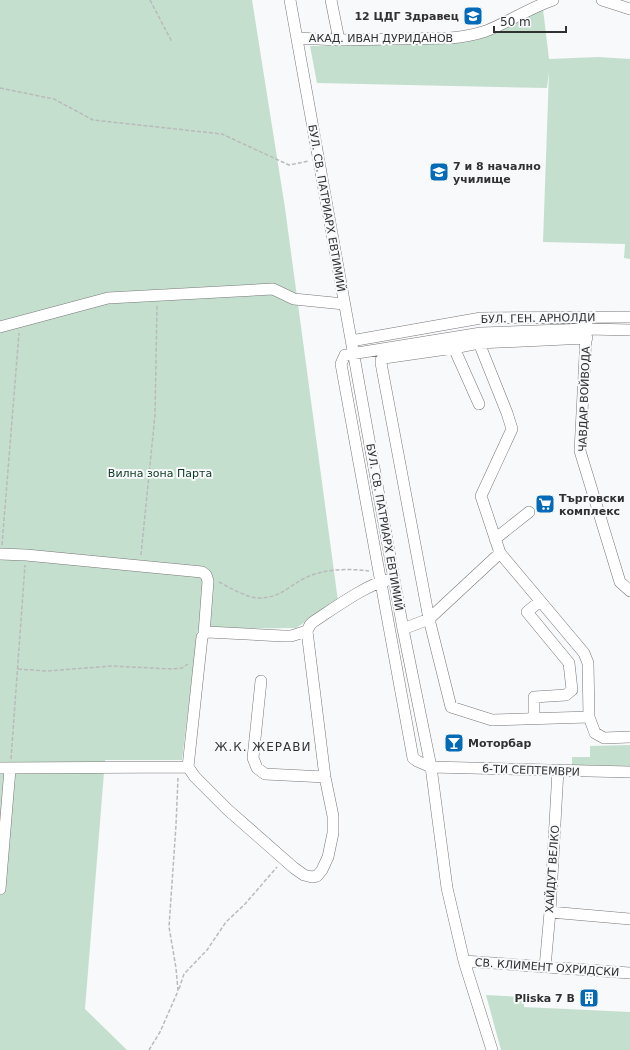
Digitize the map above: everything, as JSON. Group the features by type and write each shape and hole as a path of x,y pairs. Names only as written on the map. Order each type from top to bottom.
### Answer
{"street":[{"name":"БУЛ. СВ. ПАТРИАРХ ЕВТИМИЙ","path":"290,0 403,629 431,767 447,888 464,961 492,1050"},
{"path":"331,0 339,40"},
{"name":"АКАД. ИВАН ДУРИДАНОВ","path":"297,38 339,40 462,37 486,31 540,3 553,0"},
{"path":"602,0 630,9"},
{"path":"0,327 108,298 273,289 294,299 344,304"},
{"name":"ЧАВДАР ВОЙВОДА","path":"587,317 580,451 620,582 630,591"},
{"name":"БУЛ. ГЕН. АРНОЛДИ","path":"351,341 481,318 630,317"},
{"name":"БУЛ. ГЕН. АРНОЛДИ","path":"354,354 380,354 481,333 587,334 630,330"},
{"path":"587,334 479,343 454,348 380,354 429,619 451,707 492,720 589,717"},
{"path":"479,343 512,429 481,496 500,553 584,653 588,663 589,717 596,733 604,738 630,737"},
{"path":"454,348 479,404"},
{"path":"354,354 345,355 341,364 411,755 416,761 431,767"},
{"path":"495,539 529,512"},
{"path":"403,629 429,619 500,553"},
{"path":"1,554 26,555 202,572 206,576 207,587 204,634 201,641 183,767"},
{"path":"0,889 5,768 183,767 228,810 284,859 304,875 312,877 316,876 322,870 328,857 333,833 333,816 325,777 307,631 310,625 314,622 369,587 380,577 394,578"},
{"path":"534,718 534,697 566,695 572,690 569,663 527,612 540,601"},
{"path":"204,634 207,632 290,636 307,631"},
{"path":"261,681 253,758 257,768 265,774 325,777"},
{"name":"6-ТИ СЕПТЕМВРИ","path":"431,767 630,772"},
{"name":"ХАЙДУТ ВЕЛКО","path":"545,966 550,912 558,770"},
{"path":"550,912 630,919"},
{"name":"СВ. КЛИМЕНТ ОХРИДСКИ","path":"464,961 630,972"}],"path":[{"path":"150,0 172,42"},
{"path":"0,88 54,99 93,120 222,134 289,165 319,159"},
{"path":"140,567 154,415 158,295"},
{"path":"1,554 20,322"},
{"path":"5,768 18,668 26,555"},
{"path":"206,576 236,591 257,598 280,594 303,579 325,571 359,570 380,577"},
{"path":"18,668 46,671 112,666 172,669 182,668 199,656"},
{"path":"178,991 176,968 169,927 176,825 183,767"},
{"path":"149,1050 160,1032 184,974 207,950 226,922 245,904 269,874 284,859"}],"green space":[{"name":"Вилна зона Парта","path":"0,0 252,0 285,208 338,601 296,628 198,629 182,760 105,760 85,1009 127,1050 0,1050"},
{"path":"543,9 549,59 598,57 630,59 630,259 624,258 625,244 543,242 549,72 547,88 317,83 310,46 455,43"},
{"path":"630,745 630,766 572,765 572,757 590,757 590,746"},
{"path":"486,995 524,997 524,1007 630,1012 630,1050 501,1050"}],"place":[{"name":"12 ЦДГ Здравец","path":"473,16"},
{"name":"7 и 8 начално училище","path":"439,172"},
{"name":"Търговски комплекс","path":"545,504"},
{"name":"Моторбар","path":"454,743"},
{"name":"Pliska 7 B","path":"589,998"}],"district":[{"name":"Ж.К. ЖЕРАВИ","path":"263,747"}]}
